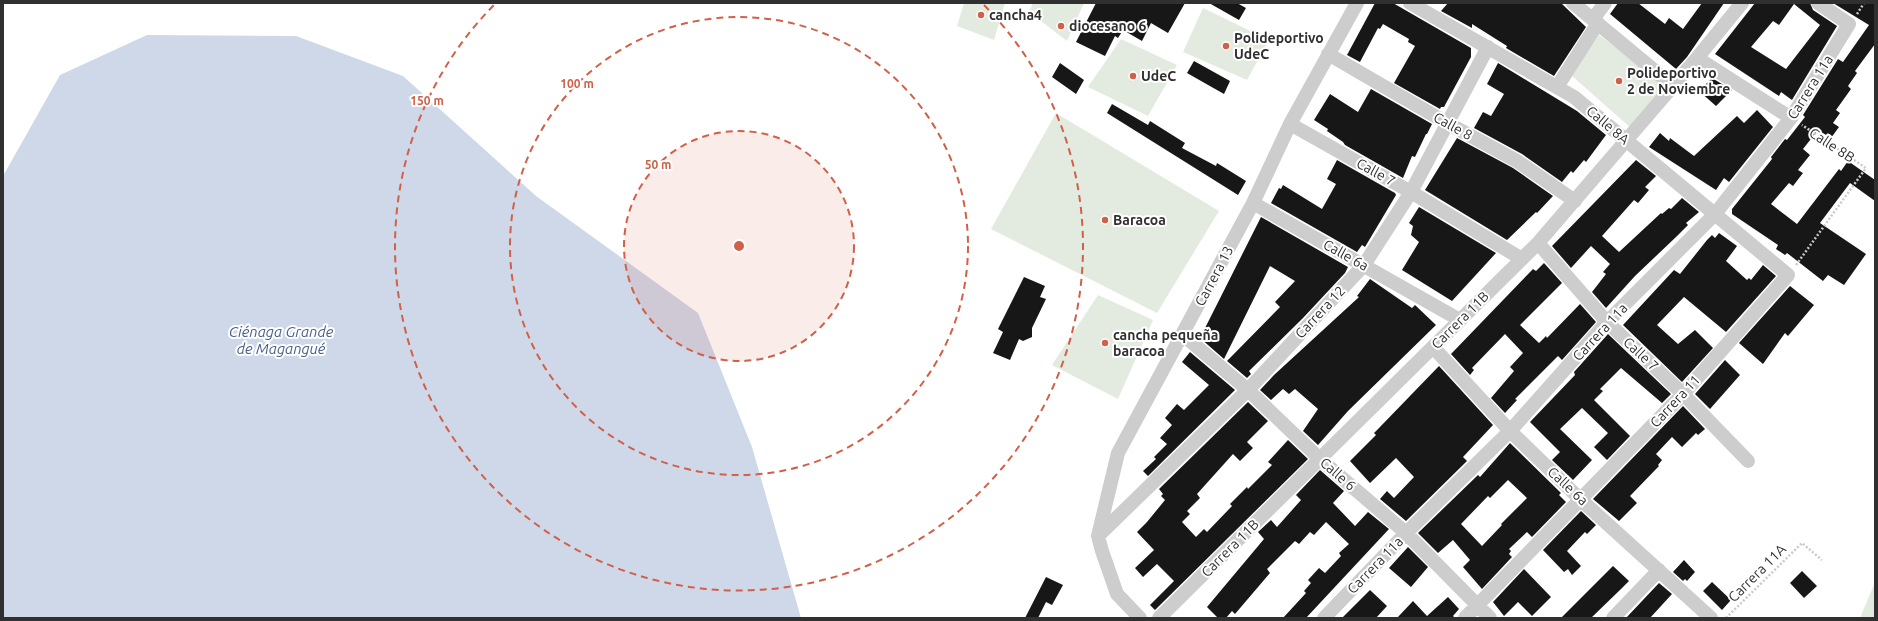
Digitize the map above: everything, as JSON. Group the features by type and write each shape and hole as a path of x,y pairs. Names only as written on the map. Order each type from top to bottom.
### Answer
{"street":[{"name":"Carrera 13","path":"1140,618 1117,594 1098,536 1118,452 1183,335 1253,203 1290,124 1357,3"},
{"name":"Calle 8A","path":"1410,3 1574,97 1788,275"},
{"path":"1574,3 1673,86"},
{"path":"1557,87 1605,3"},
{"name":"Carrera 11B","path":"1159,618 1538,243 1698,58 1742,3"},
{"name":"Carrera 11a","path":"1324,618 1406,533 1510,431 1607,322 1715,214 1791,118 1850,24 1818,3"},
{"name":"Carrera 12","path":"1098,536 1248,390 1364,265 1411,192 1488,47"},
{"name":"Calle 8","path":"1328,54 1447,123 1517,161 1575,201"},
{"path":"1698,58 1791,118"},
{"name":"Calle 7","path":"1290,124 1411,192 1522,258"},
{"name":"Calle 6a","path":"1253,203 1460,320"},
{"name":"Calle 7","path":"1538,243 1607,322 1683,394 1748,461"},
{"name":"Carrera 11","path":"1465,618 1683,394 1788,275"},
{"name":"Calle 6","path":"1183,335 1248,390 1320,459 1406,533 1490,618"},
{"name":"Calle 6a","path":"1433,347 1510,431 1580,499 1711,618"},
{"path":"1612,618 1659,570"}],"path":[{"name":"Calle 8B","path":"1788,275 1866,168 1791,118"},
{"name":"Carrera 11A","path":"1726,618 1802,543 1822,560"}],"shaded area":[{"name":"cancha4","path":"964,3 1005,3 994,40 957,26"},
{"name":"diocesano 6","path":"1033,3 1084,3 1067,41 1029,12"},
{"name":"Polideportivo UdeC","path":"1203,8 1269,40 1247,80 1183,52"},
{"name":"Polideportivo 2 de Noviembre","path":"1599,35 1669,87 1632,129 1571,75"},
{"name":"UdeC","path":"1121,39 1177,65 1148,116 1088,87"},
{"name":"Baracoa","path":"1056,113 1219,211 1157,313 991,229"},
{"name":"cancha pequeña baracoa","path":"1098,295 1153,320 1118,399 1052,365"},
{"path":"1875,582 1875,618 1860,618"}],"water":[{"name":"Ciénaga Grande de Magangué","path":"147,35 296,36 403,76 536,196 698,313 752,447 801,618 3,618 3,176 60,75"}],"building":[{"path":"1096,3 1185,3 1168,33 1151,23 1142,41 1123,30 1118,38 1115,36 1105,56 1076,42"},
{"path":"1209,3 1237,3 1246,8 1239,20"},
{"path":"1375,3 1393,3 1471,48 1471,57 1444,107 1441,107 1440,109 1394,83 1415,46 1408,42 1409,39 1383,24 1380,29 1378,28 1360,62 1347,55"},
{"path":"1448,3 1561,3 1586,27 1554,76 1506,48 1507,46 1472,24 1472,28 1441,11"},
{"path":"1618,3 1638,3 1665,24 1669,18 1683,29 1702,3 1724,3 1687,57 1676,69 1610,14"},
{"path":"1755,3 1810,3 1813,10 1837,26 1792,100 1781,92 1779,96 1715,54","holes":["1794,4 1820,25 1786,69 1751,47 1773,21 1779,25"]},
{"path":"1833,3 1875,3 1875,44 1855,71 1857,73 1848,86 1851,89 1836,110 1840,113 1833,123 1839,127 1831,138 1818,130 1803,149 1810,155 1798,170 1803,173 1793,186 1789,183 1771,204 1797,224 1839,169 1841,171 1848,161 1875,180 1875,201 1850,183 1820,223 1866,254 1844,285 1828,275 1823,281 1787,253 1785,255 1776,249 1778,245 1732,214 1732,209 1772,159 1771,157 1805,117 1803,115 1838,59 1843,62 1869,25"},
{"path":"1194,61 1230,81 1224,94 1187,73"},
{"path":"1060,63 1084,80 1076,94 1052,77"},
{"path":"1498,63 1577,111 1606,135 1586,162 1584,160 1573,173 1571,171 1562,182 1522,154 1474,128 1483,112 1491,116 1504,94 1487,84"},
{"path":"1712,78 1732,90 1716,106 1699,91"},
{"path":"1371,89 1432,124 1415,157 1412,156 1403,178 1345,145 1327,131 1328,129 1314,120 1330,94 1358,112"},
{"path":"1112,104 1148,125 1150,121 1185,143 1182,148 1216,166 1217,163 1246,181 1238,195 1107,113"},
{"path":"1757,110 1773,127 1729,182 1724,178 1716,190 1649,147 1660,133 1669,141 1670,138 1694,156 1737,116 1744,123"},
{"path":"1457,138 1513,168 1553,196 1537,213 1536,212 1507,240 1425,190"},
{"path":"1337,160 1395,193 1396,195 1365,247 1362,245 1357,252 1271,203 1279,188 1281,189 1283,185 1322,209 1336,184 1327,179"},
{"path":"1636,160 1656,176 1645,187 1649,190 1638,203 1634,200 1602,236 1619,252 1661,213 1662,214 1669,208 1671,209 1682,198 1699,212 1686,223 1688,225 1635,276 1606,308 1592,292 1606,274 1603,272 1610,264 1591,246 1571,268 1552,246"},
{"path":"1419,207 1496,253 1452,301 1402,270 1419,242 1411,235 1413,226 1409,223"},
{"path":"1261,217 1348,267 1345,273 1303,318 1249,371 1251,374 1247,378 1227,361 1280,307 1275,302 1295,281 1270,266 1224,359 1200,338"},
{"path":"1719,233 1737,246 1726,261 1747,280 1749,278 1751,280 1763,265 1776,276 1726,332 1684,297 1657,325 1678,344 1695,330 1713,348 1682,382 1623,325 1674,270 1680,274 1707,240 1712,235 1715,238"},
{"path":"1544,263 1562,283 1520,325 1539,343 1546,336 1547,338 1580,304 1596,322 1562,360 1558,356 1515,399 1517,400 1505,413 1491,398 1514,371 1510,367 1523,353 1505,334 1472,368 1474,370 1470,375 1451,354 1533,269 1536,271"},
{"path":"1024,277 1045,286 1040,297 1046,299 1032,328 1032,337 1023,341 1019,339 1010,360 993,353 1003,332 998,329"},
{"path":"1370,279 1412,308 1415,305 1436,325 1348,411 1318,445 1303,431 1318,409 1295,389 1289,394 1283,389 1271,400 1260,390 1274,375 1359,297 1357,296"},
{"path":"1790,286 1814,305 1788,336 1785,333 1763,364 1739,343"},
{"path":"1608,334 1671,394 1662,403 1621,368 1600,389 1603,391 1594,400 1630,436 1607,460 1594,447 1608,433 1582,408 1560,429 1592,460 1573,480 1552,460 1560,452 1530,422 1575,375 1574,372"},
{"path":"1190,352 1235,390 1148,476 1143,471 1156,459 1154,457 1167,444 1160,438 1172,425 1165,418 1177,404 1184,410 1209,385 1182,362"},
{"path":"1725,360 1740,375 1710,409 1695,394"},
{"path":"1439,366 1493,425 1463,457 1467,461 1406,521 1380,499 1387,491 1394,498 1414,477 1396,458 1370,483 1350,461 1376,435 1374,433"},
{"path":"1248,402 1268,421 1247,442 1253,448 1240,461 1233,454 1197,494 1200,498 1187,511 1190,514 1182,522 1196,537 1204,529 1207,532 1232,506 1230,504 1247,487 1248,489 1272,465 1268,462 1288,440 1308,459 1155,610 1150,605 1174,581 1157,564 1143,577 1135,568 1154,550 1137,532 1165,500 1161,496 1163,494 1159,489"},
{"path":"1683,406 1705,429 1698,435 1696,433 1682,447 1672,437 1656,454 1662,460 1658,465 1659,466 1630,496 1637,503 1619,521 1593,499"},
{"path":"1510,443 1561,493 1559,495 1566,502 1532,537 1527,532 1509,549 1511,551 1509,554 1512,557 1482,589 1463,567 1470,560 1453,540 1438,553 1418,533 1478,475 1480,477","holes":["1508,480 1527,498 1482,546 1461,524 1488,496 1490,498"]},
{"path":"1320,470 1344,491 1333,503 1355,526 1368,512 1389,529 1306,618 1283,618 1306,593 1304,591 1311,583 1308,580 1319,568 1325,573 1341,556 1339,553 1349,544 1326,522 1314,535 1310,532 1299,544 1295,541 1267,569 1270,573 1235,614 1232,611 1226,618 1218,618 1207,607 1264,539 1258,532 1271,520 1277,527 1301,500 1296,495"},
{"path":"1581,511 1596,525 1587,534 1585,532 1567,551 1581,566 1572,575 1568,569 1564,572 1543,550"},
{"path":"1408,547 1428,567 1411,587 1389,568"},
{"path":"1684,560 1695,572 1687,581 1685,579 1683,581 1673,572"},
{"path":"1613,566 1629,581 1591,618 1561,618"},
{"path":"1524,569 1551,597 1532,616 1518,602 1504,616 1493,602"},
{"path":"1802,571 1817,586 1804,598 1790,583"},
{"path":"1046,577 1063,585 1052,605 1046,602 1038,618 1025,618"},
{"path":"1712,582 1731,600 1722,610 1703,591"},
{"path":"1659,583 1672,594 1650,618 1626,618"},
{"path":"1370,590 1387,606 1376,618 1342,618"},
{"path":"1448,597 1459,609 1453,616 1455,618 1397,618 1413,601 1427,616"}],"place":[{"name":"cancha4","path":"981,15"},
{"name":"diocesano 6","path":"1061,26"},
{"name":"Polideportivo UdeC","path":"1226,46"},
{"name":"UdeC","path":"1133,76"},
{"name":"Polideportivo 2 de Noviembre","path":"1619,81"},
{"name":"Baracoa","path":"1105,220"},
{"name":"cancha pequeña baracoa","path":"1105,343"}]}
